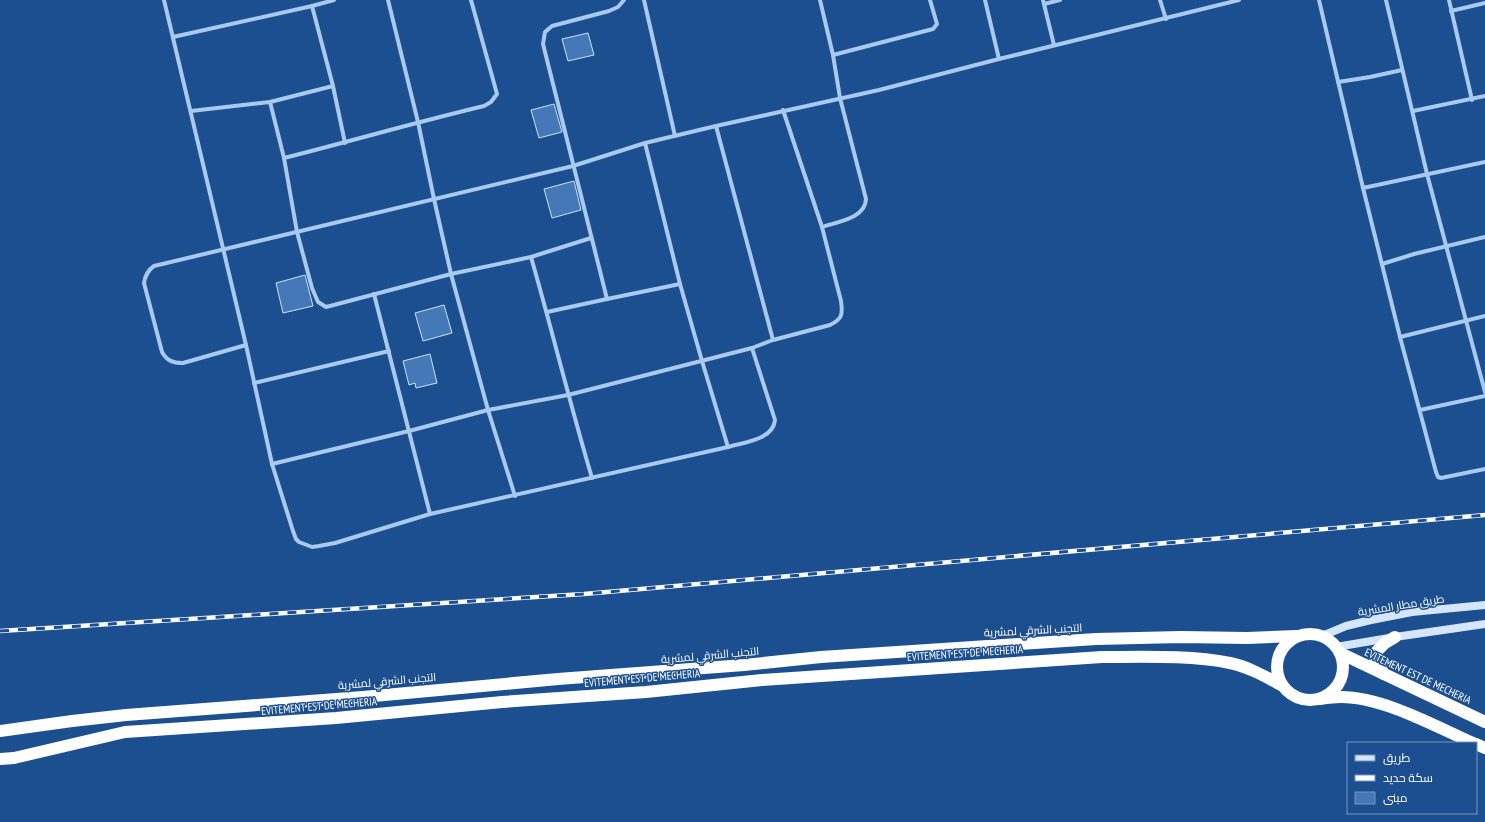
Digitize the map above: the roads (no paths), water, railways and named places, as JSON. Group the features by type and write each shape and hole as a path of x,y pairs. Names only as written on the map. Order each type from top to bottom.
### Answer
{"highway":[{"path":"1315,699 1326,695 1335,688 1341,677 1343,665 1338,650 1322,636 1309,634 1297,636 1287,642 1280,652 1277,664 1278,676 1283,686 1292,694 1303,699 1315,699 1342,697 1372,702 1403,712 1470,742"},
{"name":"التجنب الشرقي لمشرية","path":"0,731 126,715 744,665 821,657 1096,639 1181,637 1247,638 1297,636"},
{"path":"1385,675 1375,661 1376,652 1385,643 1395,637"},
{"name":"EVITEMENT EST DE MECHERIA","path":"1338,650 1385,675 1485,722"},
{"name":"EVITEMENT EST DE MECHERIA","path":"0,759 14,758 125,732 336,718 502,702 646,692 762,680 1102,657 1187,659 1230,664 1256,672 1283,686"}],"street":[{"path":"164,0 246,345 272,464 296,539 304,545 312,547 335,543 430,514 515,496 762,437 770,433 774,427 775,420 752,348"},
{"path":"173,38 334,0"},
{"path":"388,0 418,122 451,274 488,410 515,496"},
{"path":"284,158 484,106 491,102 497,94 471,0"},
{"path":"607,299 543,44 543,38 548,28 552,26 609,11 618,7 624,0"},
{"path":"644,0 675,136"},
{"path":"822,227 855,216 864,209 866,203 864,185 840,98 833,55 820,1 825,0"},
{"path":"833,55 933,29 937,24 930,0"},
{"path":"985,0 999,59"},
{"path":"1054,45 1043,2 1060,0"},
{"path":"1160,0 1166,19"},
{"path":"246,345 183,363 168,361 162,352 144,283 145,276 149,270 154,266 574,166 675,136 783,110 879,90 1054,45 1166,19 1239,0"},
{"path":"1319,0 1400,337 1438,477 1441,478 1485,469"},
{"path":"1386,0 1427,174 1485,392"},
{"path":"1449,0 1472,100"},
{"path":"1452,11 1485,2"},
{"path":"312,6 333,86 345,143"},
{"path":"1338,82 1370,78 1402,70"},
{"path":"191,111 270,102 333,86"},
{"path":"1413,111 1472,100 1485,96"},
{"path":"270,102 284,158 297,232 315,298 326,307 451,274 531,256 592,238"},
{"path":"272,464 409,431 488,410 568,395 752,348 774,340 830,325 837,321 841,317 843,311 841,301 822,227 783,110"},
{"path":"716,126 774,340"},
{"path":"645,144 680,284 728,446"},
{"path":"1363,188 1485,162"},
{"path":"1382,264 1485,237"},
{"path":"531,256 592,478"},
{"path":"547,312 680,284"},
{"path":"374,294 430,514"},
{"path":"1400,337 1485,316"},
{"path":"254,383 389,351"},
{"path":"1420,410 1485,396"},
{"name":"طريق مطار المشرية","path":"1322,636 1346,626 1412,612 1485,605"},
{"path":"1338,650 1395,637 1485,624"}],"railway":[{"path":"0,631 584,594 1485,515"}]}
